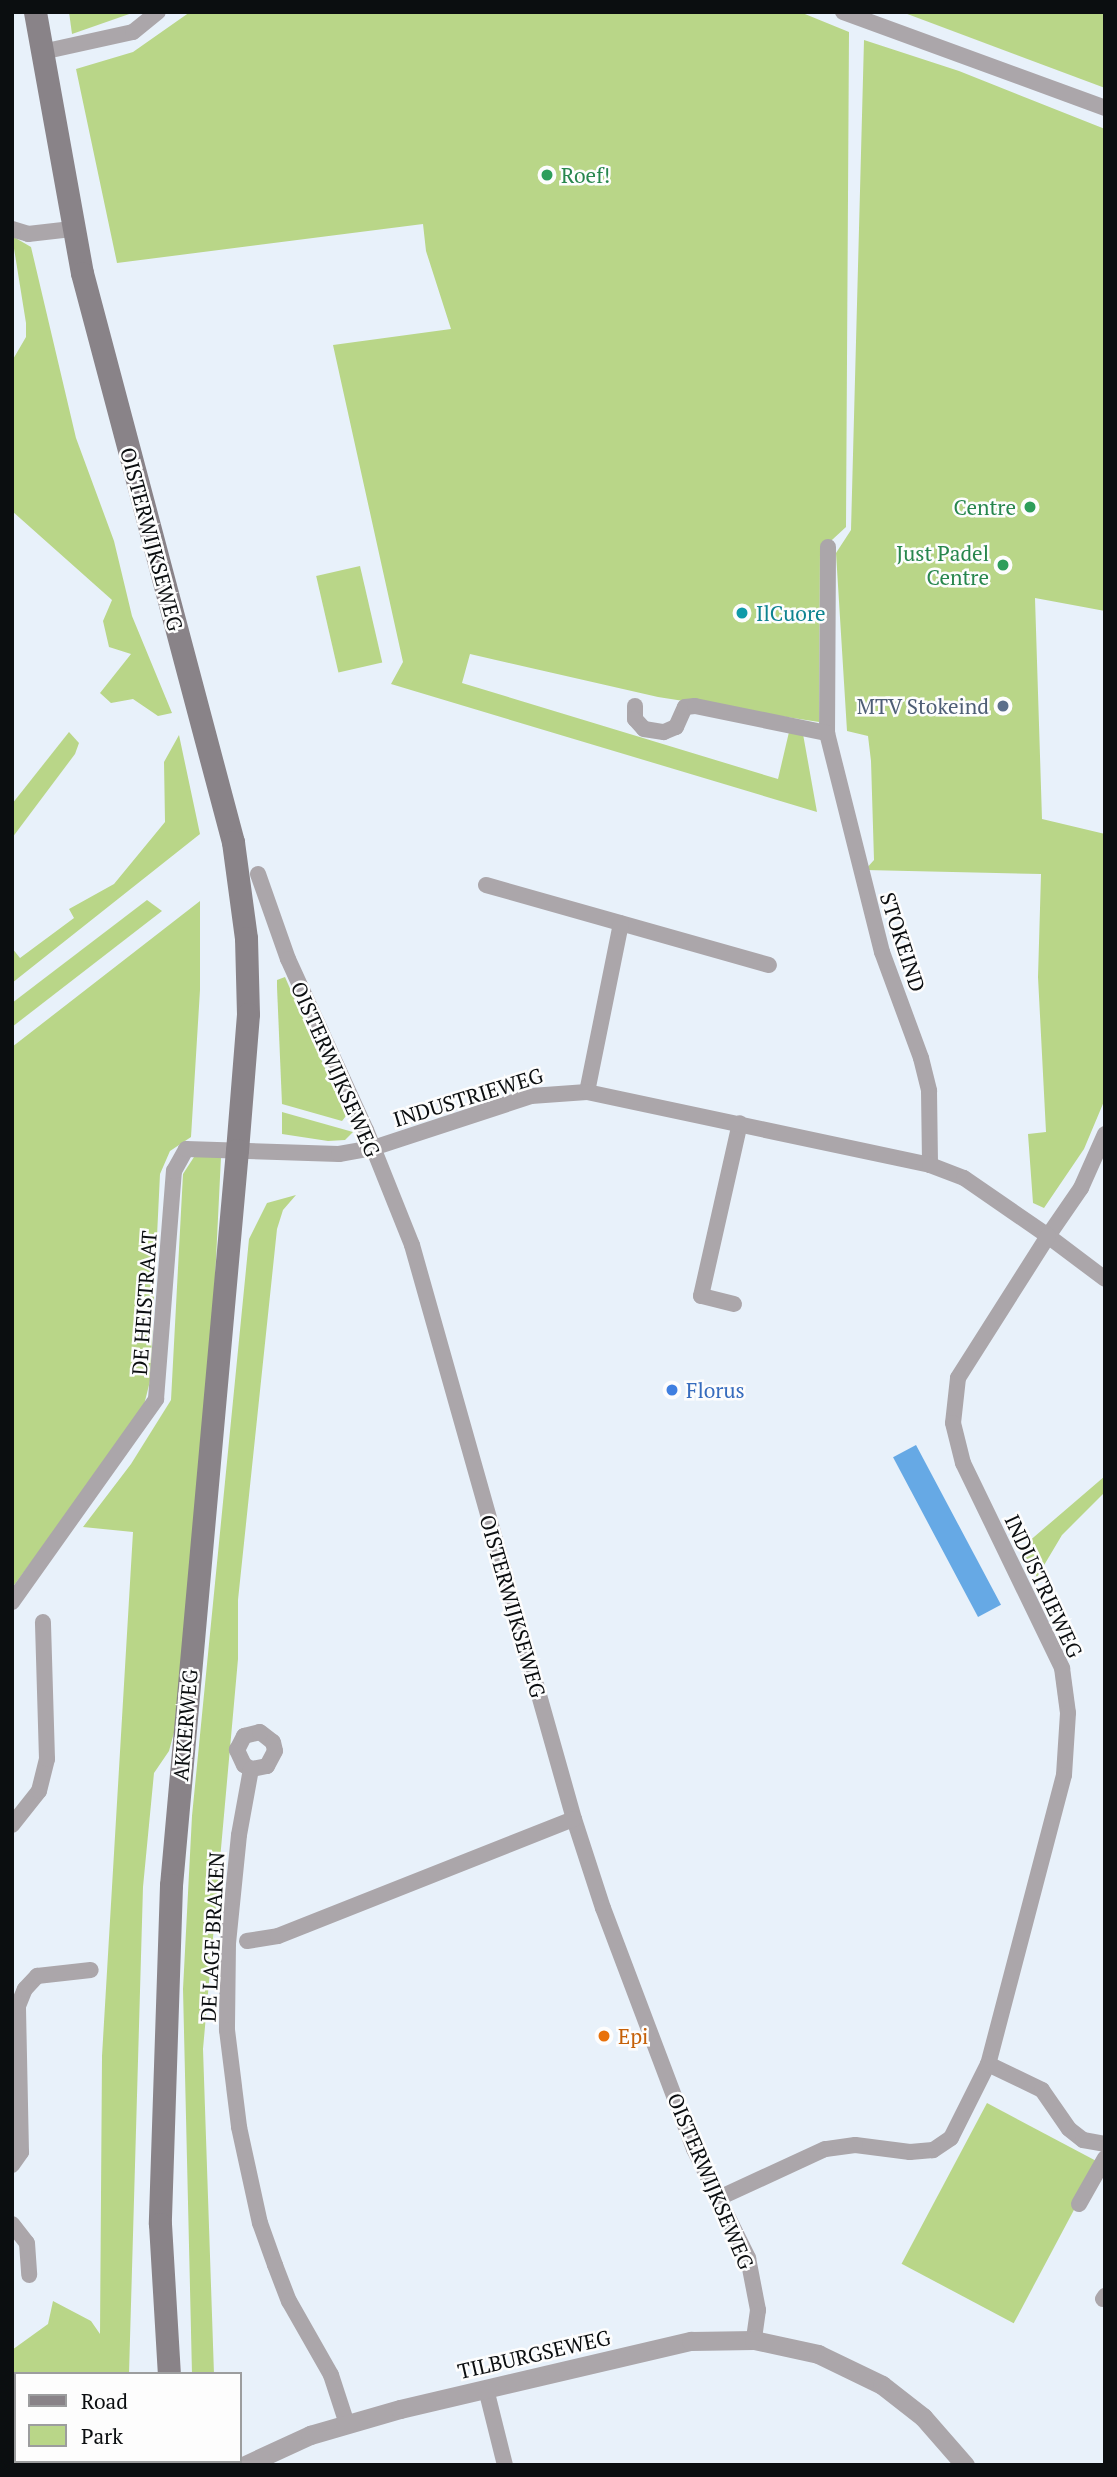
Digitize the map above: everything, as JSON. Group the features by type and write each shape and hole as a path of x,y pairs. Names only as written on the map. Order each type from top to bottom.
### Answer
{"main road":[{"name":"OISTERWIJKSEWEG","path":"35,12 72,229 233,842 246,938 248,1014 237,1150"},
{"name":"AKKERWEG","path":"154,2372 161,2300 172,1885 237,1150"},
{"name":"AKKERWEG","path":"161,2300 169,2372"}],"street":[{"path":"42,52 133,32 158,12"},
{"path":"843,12 1105,108"},
{"path":"12,229 28,234 72,229"},
{"name":"STOKEIND","path":"828,547 827,733 878,940 921,1058 929,1091 930,1165"},
{"path":"635,706 635,719 645,729 664,732 676,727 685,707 695,706 827,733"},
{"name":"OISTERWIJKSEWEG","path":"258,874 288,959 373,1149 411,1245 574,1819 694,2149 748,2258 758,2309 754,2340"},
{"path":"486,885 769,965"},
{"path":"587,1092 621,923"},
{"name":"INDUSTRIEWEG","path":"203,1148 317,1154 373,1149 531,1096 587,1092 930,1165 964,1178 1048,1236 958,1378 953,1423 963,1463 1062,1668 1068,1713 1064,1775 988,2064 951,2138 933,2150 825,2149 719,2198"},
{"path":"734,1304 701,1296 740,1123"},
{"path":"1105,1135 1081,1188 1048,1236 1105,1279"},
{"name":"DE HEISTRAAT","path":"12,1602 156,1399 174,1171 186,1149 203,1148"},
{"path":"12,1825 39,1791 47,1759 43,1622"},
{"name":"DE LAGE BRAKEN","path":"251,1769 239,1835 228,1943 227,2030 239,2127 260,2223 275,2265 289,2301 331,2375 347,2424"},
{"path":"247,1941 278,1936 574,1819"},
{"path":"12,2165 20,2152 15,2003 37,1976 91,1970"},
{"path":"988,2064 1042,2090 1069,2129 1083,2140 1105,2144"},
{"path":"1079,2204 1105,2158"},
{"path":"12,2224 27,2243 29,2275"},
{"name":"TILBURGSEWEG","path":"245,2465 347,2424 486,2389 691,2341 754,2340 818,2354 881,2385 923,2417 965,2465"},
{"path":"486,2389 505,2465"},
{"name":"TILBURGSEWEG","path":"279,2465 326,2431"}],"green space":[{"path":"69,12 135,12 72,34"},
{"path":"190,12 800,12 849,32 846,527 820,551 819,722 658,697 470,654 462,683 778,779 789,732 803,734 817,812 391,684 403,662 333,345 451,329 426,251 423,224 117,263 76,69 133,52"},
{"path":"902,12 1105,12 1105,88 1030,60"},
{"path":"864,40 959,71 1105,129 1105,611 1035,598 1042,819 1105,834 1105,1099 1084,1149 1044,1208 1033,1203 1028,1134 1046,1132 1038,977 1041,874 865,870 874,860 871,761 868,736 847,731 836,553 851,530"},
{"path":"12,236 31,247 76,438 114,541 132,616 172,713 158,716 133,699 111,703 100,693 131,654 109,647 103,621 112,600 12,511 12,361 26,337 26,323"},
{"path":"360,566 382,662 338,673 316,576"},
{"path":"69,732 79,743 75,754 12,838 12,804"},
{"path":"179,735 200,834 12,983 12,948 20,958 74,918 69,909 114,884 165,822 164,762"},
{"path":"147,900 162,911 12,1027 12,1003"},
{"path":"200,901 200,990 191,1137 170,1151 160,1174 150,1381 142,1413 12,1588 12,1047"},
{"path":"285,977 346,1116 342,1121 282,1104 277,980"},
{"path":"282,1112 353,1132 345,1140 328,1141 282,1134"},
{"path":"194,1157 221,1157 211,1361 179,1714 169,1751 154,1773 143,1887 129,2372 14,2372 14,2463 26,2463 12,2465 12,2350 48,2324 53,2301 91,2321 100,2334 102,2056 133,1532 83,1527 131,1464 171,1400 183,1174"},
{"path":"296,1195 283,1210 277,1229 238,1600 238,1659 203,2049 214,2372 192,2372 183,1989 192,1816 249,1239 267,1203"},
{"path":"1105,1476 1105,1492 1062,1535 1037,1577 1020,1549"},
{"path":"987,2103 1099,2163 1014,2323 902,2264"}],"water":[{"path":"916,1445 1001,1605 978,1617 893,1457"}],"place":[{"name":"Roef!","path":"547,175"},
{"name":"Centre","path":"1030,507"},
{"name":"Just Padel Centre","path":"1003,565"},
{"name":"IlCuore","path":"742,613"},
{"name":"MTV Stokeind","path":"1003,706"},
{"name":"Florus","path":"672,1390"},
{"name":"Epi","path":"604,2036"}]}
